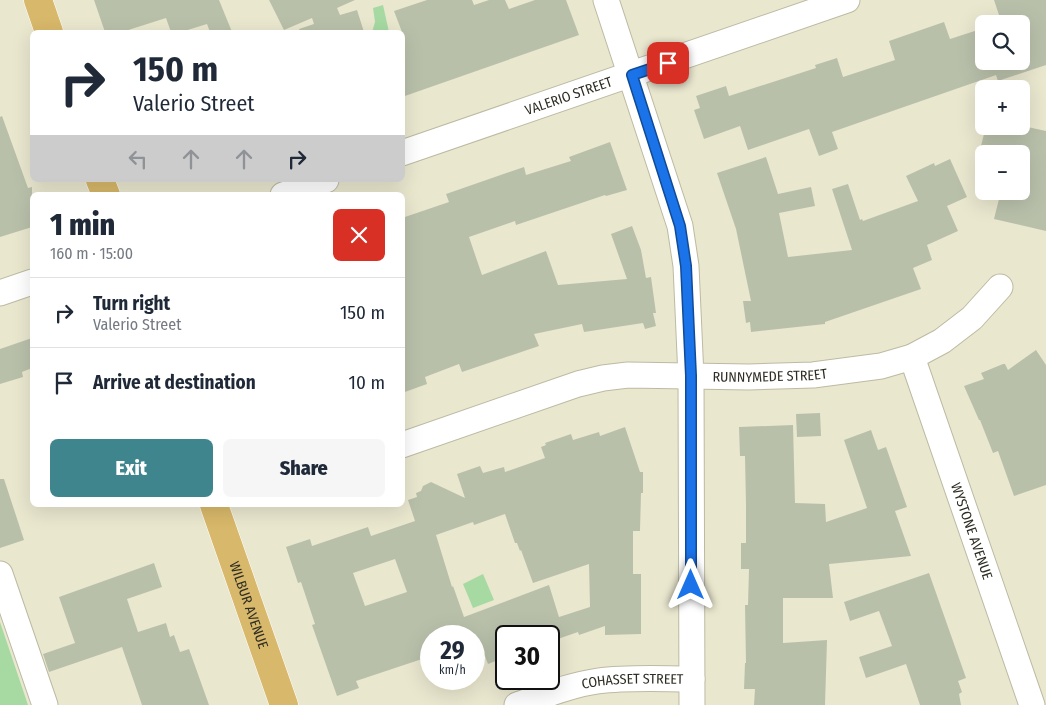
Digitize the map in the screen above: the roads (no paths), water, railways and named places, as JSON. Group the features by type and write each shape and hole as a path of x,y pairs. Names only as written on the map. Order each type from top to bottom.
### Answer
{"main road":[{"path":"38,0 48,30"},
{"name":"WILBUR AVENUE","path":"215,507 284,705"}],"street":[{"path":"606,0 680,226 684,247 691,376 692,705"},
{"name":"VALERIO STREET","path":"405,152 847,0"},
{"path":"292,192 320,182"},
{"path":"0,293 30,283"},
{"name":"RUNNYMEDE STREET","path":"405,444 594,380 628,375 748,377 813,375 881,366 912,357 942,341 964,324 1000,287"},
{"name":"WYSTONE AVENUE","path":"912,357 1032,705"},
{"path":"0,574 45,705"},
{"name":"COHASSET STREET","path":"517,705 597,681 692,680"}]}
